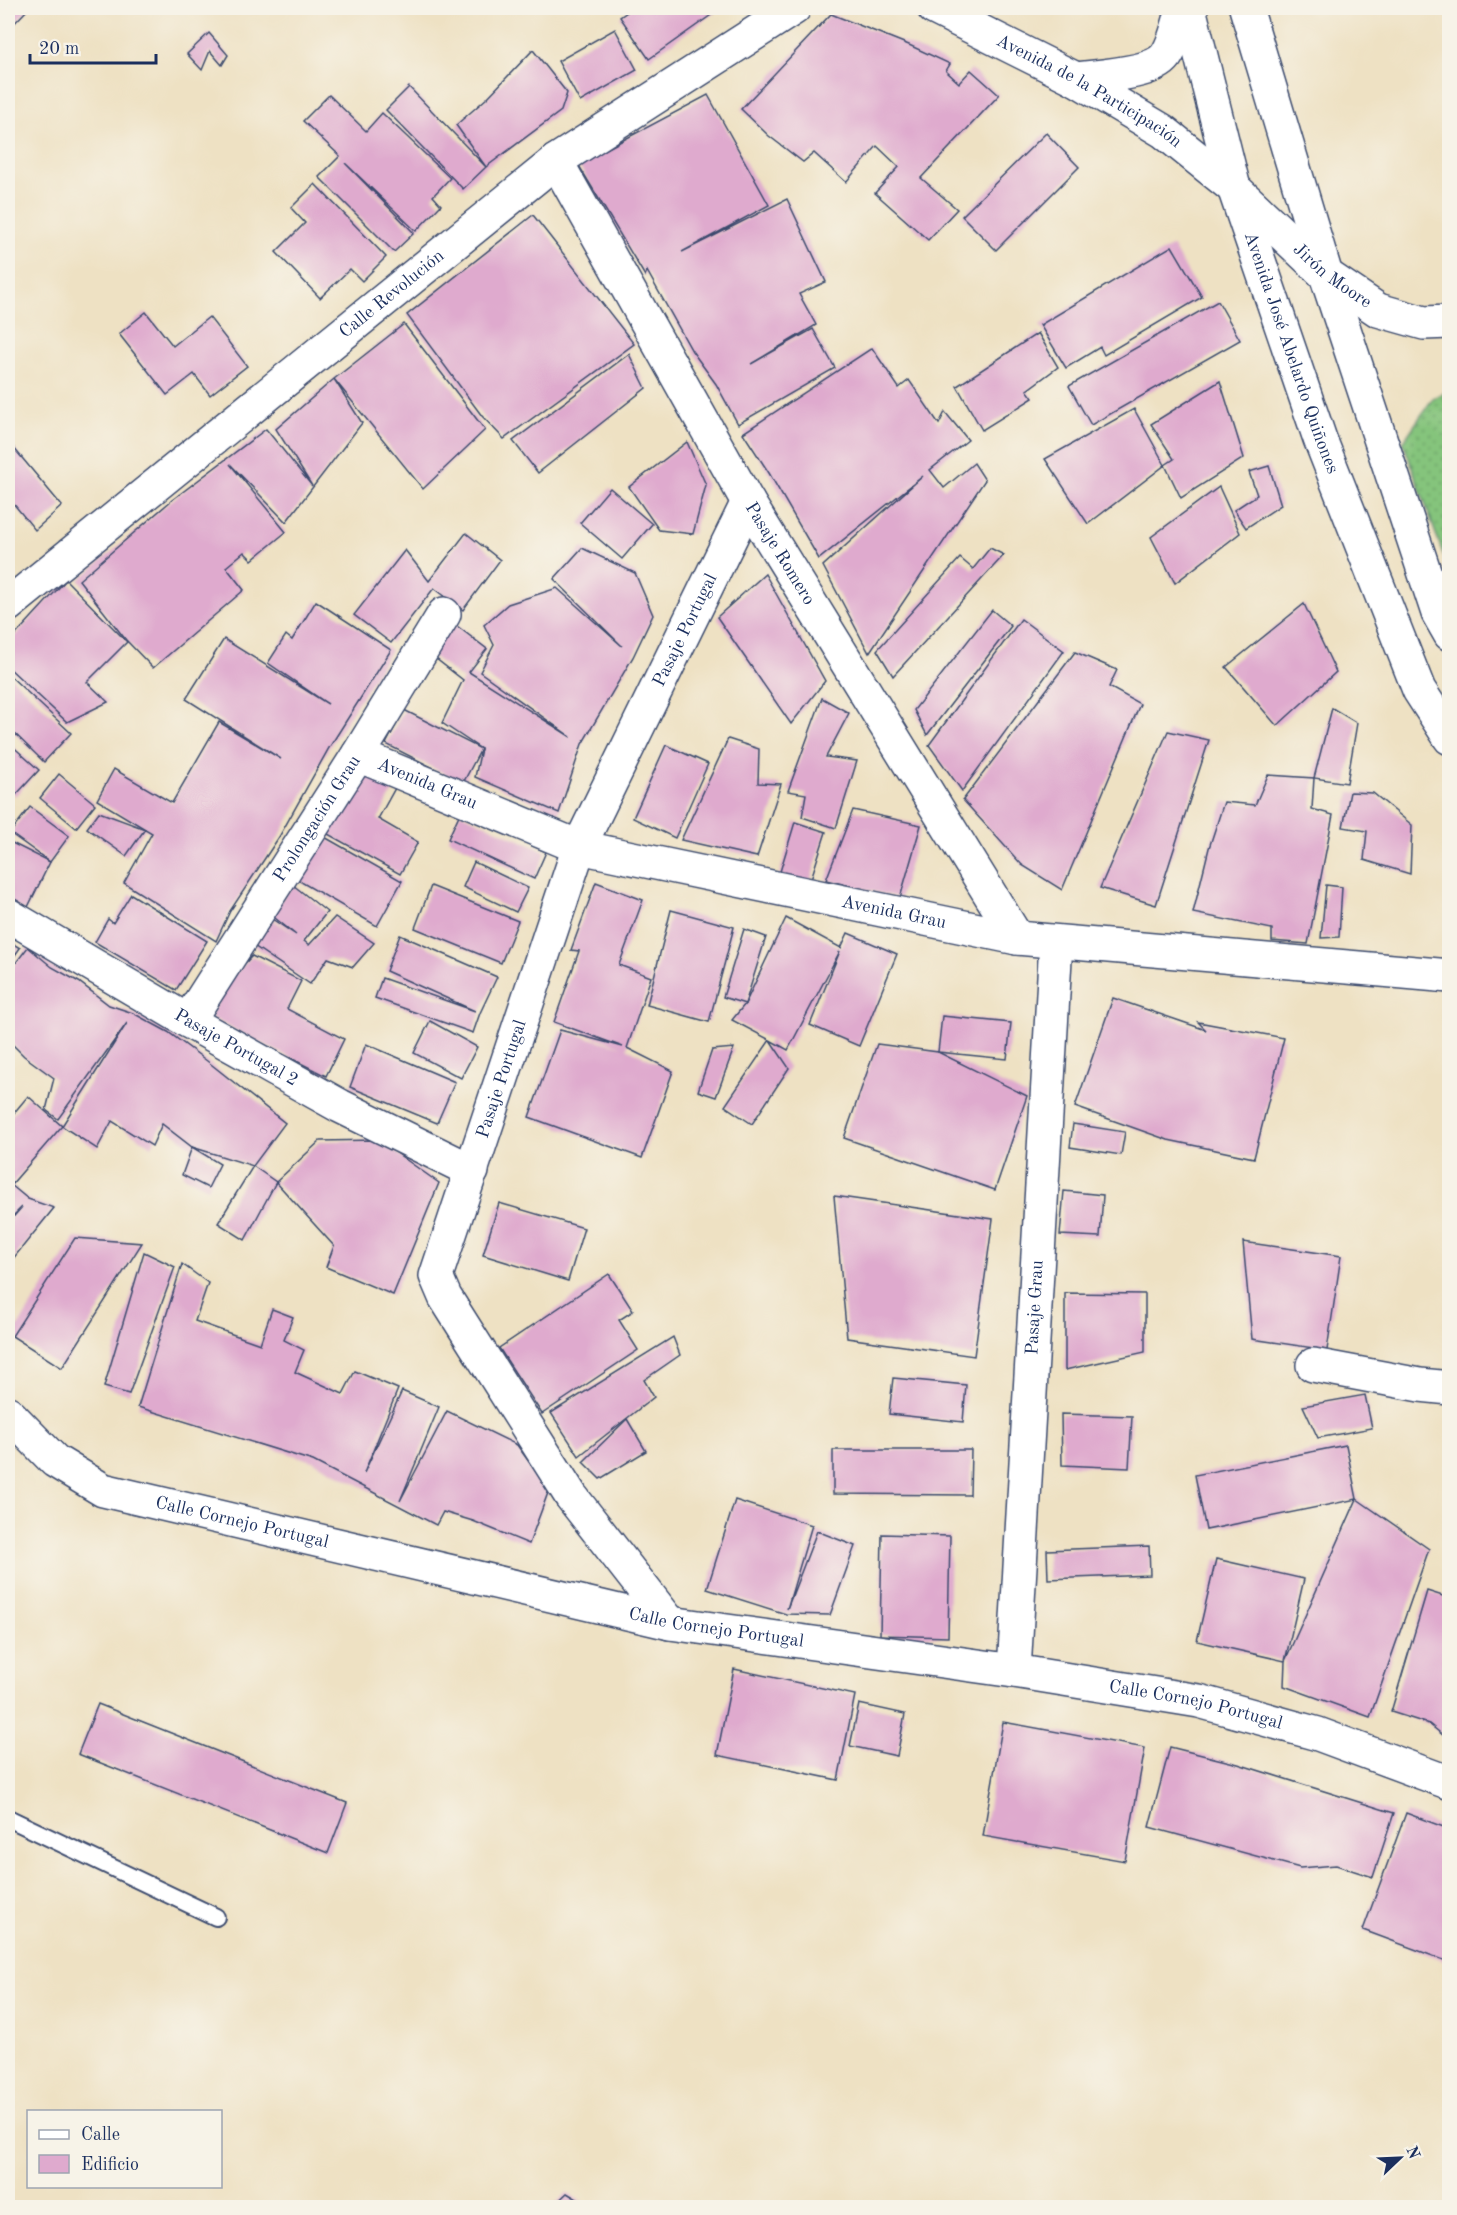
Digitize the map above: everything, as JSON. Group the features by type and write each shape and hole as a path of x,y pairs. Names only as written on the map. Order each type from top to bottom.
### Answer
{"street":[{"name":"Calle Revolución","path":"8,605 556,161 794,8"},
{"name":"Avenida de la Participación","path":"934,8 1076,79 1163,131 1234,188"},
{"path":"1076,79 1150,68 1164,59 1171,48 1184,8"},
{"name":"Avenida José Abelardo Quiñones","path":"1189,8 1234,188 1320,439 1419,690 1449,738"},
{"path":"1246,8 1326,274 1438,613 1449,634"},
{"name":"Pasaje Romero","path":"556,161 748,502 1017,938"},
{"name":"Jirón Moore","path":"1234,188 1326,274 1378,310 1424,323 1449,322"},
{"name":"Pasaje Portugal","path":"670,1623 571,1496 444,1297 436,1276 579,847 748,502"},
{"name":"Prolongación Grau","path":"189,1022 358,755 444,614"},
{"name":"Avenida Grau","path":"358,755 579,847 1017,938 1449,976"},
{"name":"Pasaje Portugal 2","path":"8,915 189,1022 340,1106 472,1171"},
{"name":"Pasaje Grau","path":"1014,1671 1056,942"},
{"path":"1313,1365 1420,1385 1449,1388"},
{"name":"Calle Cornejo Portugal","path":"8,1413 55,1461 103,1490 670,1623 1014,1671 1199,1701 1318,1734 1449,1783"}],"lane":[{"path":"8,1818 216,1917"}],"green space":[{"path":"1449,391 1449,565 1403,442 1433,398"}],"building":[{"path":"8,8 29,8 8,30"},
{"path":"633,8 721,8 649,59 620,17"},
{"path":"831,14 950,64 946,71 959,83 971,70 999,95 921,178 957,209 928,240 875,193 899,167 877,146 846,182 814,153 803,162 769,136 741,109"},
{"path":"615,29 637,70 580,102 558,61"},
{"path":"209,33 228,55 222,65 210,51 202,70 187,54"},
{"path":"533,50 567,93 561,111 486,167 456,125 487,98"},
{"path":"409,87 486,167 463,189 386,110"},
{"path":"329,95 366,131 382,113 450,178 433,196 441,205 416,231 345,163 414,233 394,252 319,177 340,156 303,121"},
{"path":"708,95 769,205 682,252 787,199 826,282 799,294 816,325 751,364 813,329 835,368 738,424 716,384 692,351 647,271 645,276 578,164"},
{"path":"1046,133 1079,167 996,250 962,216"},
{"path":"315,184 386,257 362,281 350,269 320,298 276,252 305,223 291,208"},
{"path":"533,215 634,344 504,439 482,416 407,315"},
{"path":"1172,246 1202,297 1104,355 1100,347 1066,368 1040,325"},
{"path":"1218,301 1240,340 1091,425 1069,386"},
{"path":"146,312 173,346 209,317 247,366 210,395 194,374 167,395 119,334"},
{"path":"404,324 485,430 423,489 334,379"},
{"path":"1038,333 1058,367 1027,390 1033,398 982,430 957,386"},
{"path":"872,348 899,388 909,380 939,424 945,412 968,440 930,470 944,488 974,463 985,480 869,653 823,566 923,476 819,559 743,433"},
{"path":"629,354 646,388 538,473 513,441"},
{"path":"334,379 362,423 286,522 230,464 286,532 252,560 244,552 226,567 244,590 153,668 126,640 79,580 172,500 266,429 312,486 276,429"},
{"path":"1220,381 1244,458 1181,498 1165,465 1174,459 1151,424"},
{"path":"1134,409 1165,465 1088,524 1045,459"},
{"path":"8,441 62,506 35,530 8,497"},
{"path":"687,442 706,485 693,534 659,530 629,487"},
{"path":"1269,466 1281,505 1246,528 1234,510 1257,495 1249,472"},
{"path":"1219,487 1240,533 1175,583 1151,537"},
{"path":"610,488 652,524 622,559 580,523"},
{"path":"466,533 500,560 463,610 434,588 391,643 354,615 405,550 429,581"},
{"path":"582,548 635,573 653,615 633,657 582,744 559,813 475,777 481,749 442,723 463,680 426,651 449,620 487,649 469,672 571,737 480,672 494,645 484,625 508,604 557,588 622,646 554,579"},
{"path":"990,548 1004,555 893,676 877,650 960,558 973,569"},
{"path":"765,574 825,681 791,724 717,617"},
{"path":"66,580 127,642 87,682 108,702 67,722 8,667 8,643"},
{"path":"316,601 391,650 329,748 279,837 230,911 216,941 124,883 152,833 97,800 114,769 172,803 219,722 281,759 186,699 224,639 328,704 268,663 286,635 292,640"},
{"path":"1304,604 1336,672 1277,726 1226,667"},
{"path":"992,610 1011,626 927,735 914,710"},
{"path":"1021,619 1064,651 962,791 929,745"},
{"path":"1075,652 1117,670 1109,687 1140,704 1062,890 1022,865 963,800"},
{"path":"8,674 71,733 44,762 8,727"},
{"path":"822,698 849,713 826,757 857,761 836,828 802,817 806,794 788,791"},
{"path":"1332,708 1357,723 1347,783 1314,778"},
{"path":"404,710 481,749 463,783 386,744"},
{"path":"1168,731 1209,740 1156,905 1100,888"},
{"path":"728,739 759,749 758,783 781,784 757,857 681,840"},
{"path":"8,742 39,770 15,796 8,789"},
{"path":"666,745 708,764 675,838 633,818"},
{"path":"360,769 395,788 378,819 418,842 400,874 326,833"},
{"path":"59,774 95,804 76,828 40,798"},
{"path":"1268,775 1314,778 1312,809 1333,815 1308,944 1272,941 1272,929 1193,913 1209,848 1224,802 1255,805"},
{"path":"1350,792 1373,793 1412,825 1410,874 1364,860 1367,831 1343,827"},
{"path":"30,807 69,836 50,862 10,833"},
{"path":"853,810 921,825 900,898 826,880"},
{"path":"99,812 145,829 126,856 87,828"},
{"path":"460,813 546,852 534,879 448,839"},
{"path":"795,822 826,832 809,885 779,875"},
{"path":"314,831 402,881 377,926 289,875"},
{"path":"8,841 50,862 26,911 8,902"},
{"path":"474,862 528,888 516,912 463,887"},
{"path":"596,882 643,900 619,965 651,977 627,1048 673,1071 642,1158 529,1117 560,1030 623,1047 554,1022 579,951 571,950"},
{"path":"293,885 327,912 304,941 309,945 335,917 374,943 353,967 328,958 310,984 254,946 272,919 296,935 270,914"},
{"path":"1326,885 1342,887 1339,937 1321,938"},
{"path":"431,886 518,921 501,963 415,928"},
{"path":"131,894 207,941 176,990 95,942 108,919 113,923"},
{"path":"671,910 734,927 709,1022 647,1005"},
{"path":"786,918 841,948 848,933 897,954 859,1046 810,1025 840,951 788,1050 732,1020 745,1004"},
{"path":"744,929 766,937 745,1004 723,997"},
{"path":"400,935 497,977 473,1033 375,998 382,978 475,1011 386,971"},
{"path":"8,941 20,948 8,965"},
{"path":"28,947 52,967 79,982 109,1005 133,1013 168,1032 285,1123 253,1166 192,1147 162,1124 152,1146 112,1121 97,1149 62,1126 127,1023 58,1119 46,1110 54,1078 24,1056 8,1040 8,973"},
{"path":"252,956 301,981 287,1009 344,1039 326,1076 210,1017 229,980"},
{"path":"1113,998 1206,1030 1198,1022 1284,1038 1254,1158 1168,1140 1075,1107"},
{"path":"942,1016 1011,1023 1007,1059 938,1052"},
{"path":"430,1021 477,1047 461,1078 414,1053"},
{"path":"770,1040 789,1068 752,1124 725,1106"},
{"path":"366,1044 455,1082 437,1123 350,1087"},
{"path":"877,1044 938,1052 1027,1096 995,1190 844,1138"},
{"path":"734,1048 716,1097 698,1091 712,1050"},
{"path":"28,1096 62,1126 11,1185 28,1199 54,1208 8,1265 8,1223 22,1207 8,1221 8,1120"},
{"path":"1073,1124 1125,1132 1121,1155 1070,1147"},
{"path":"378,1140 439,1183 393,1295 326,1267 334,1246 276,1182 320,1141"},
{"path":"192,1147 220,1164 208,1188 182,1175"},
{"path":"253,1166 276,1182 245,1240 218,1223"},
{"path":"1064,1191 1103,1195 1100,1237 1060,1235"},
{"path":"834,1196 993,1219 974,1356 847,1338"},
{"path":"499,1203 584,1228 568,1281 483,1255"},
{"path":"75,1238 142,1243 62,1368 12,1336"},
{"path":"1243,1242 1341,1256 1327,1350 1252,1339"},
{"path":"144,1252 175,1267 129,1394 104,1387"},
{"path":"182,1264 208,1283 195,1321 260,1344 272,1309 293,1317 284,1340 304,1350 295,1372 343,1394 355,1371 398,1389 364,1473 402,1391 439,1407 400,1501 447,1411 517,1445 549,1490 529,1544 473,1521 443,1512 436,1525 313,1461 138,1407"},
{"path":"609,1274 633,1311 619,1320 638,1350 542,1414 499,1348"},
{"path":"1065,1293 1145,1294 1145,1352 1065,1370"},
{"path":"673,1337 680,1355 644,1380 654,1397 579,1456 551,1413"},
{"path":"893,1378 966,1385 963,1422 889,1414"},
{"path":"1365,1395 1372,1428 1318,1438 1303,1406"},
{"path":"1061,1414 1132,1416 1129,1468 1062,1465"},
{"path":"627,1419 646,1451 600,1479 583,1462"},
{"path":"1346,1445 1357,1499 1206,1530 1195,1475"},
{"path":"833,1450 971,1450 970,1495 833,1494"},
{"path":"1357,1499 1429,1549 1370,1717 1284,1686 1285,1661"},
{"path":"735,1500 812,1525 787,1609 817,1531 855,1546 830,1615 786,1614 707,1589"},
{"path":"882,1534 950,1536 948,1637 880,1635"},
{"path":"1149,1546 1150,1575 1048,1579 1047,1550"},
{"path":"1216,1559 1304,1579 1285,1661 1197,1641"},
{"path":"1427,1591 1449,1598 1449,1740 1429,1724 1391,1712"},
{"path":"734,1669 855,1695 838,1780 717,1755"},
{"path":"98,1704 347,1803 328,1853 78,1754"},
{"path":"859,1704 905,1714 897,1756 850,1746"},
{"path":"1003,1722 1145,1748 1125,1861 983,1836"},
{"path":"1170,1747 1238,1764 1394,1813 1373,1877 1336,1865 1300,1868 1149,1827"},
{"path":"1406,1813 1449,1829 1449,1962 1363,1930"},
{"path":"567,2193 592,2208 551,2208"}]}
